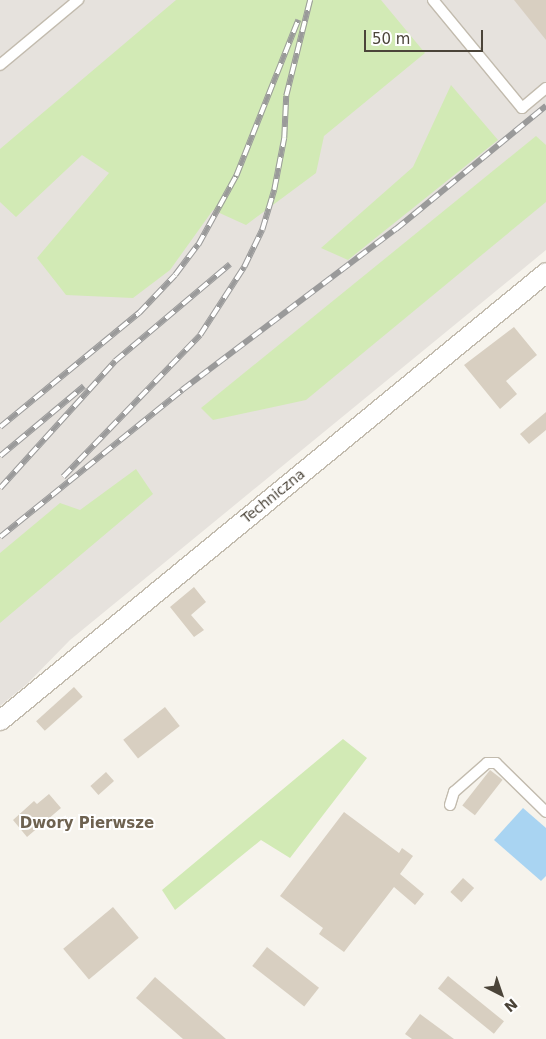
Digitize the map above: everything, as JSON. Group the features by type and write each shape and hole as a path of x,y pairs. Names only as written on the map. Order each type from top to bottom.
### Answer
{"street":[{"name":"Techniczna","path":"0,720 546,272"}],"lane":[{"path":"0,65 78,0"},
{"path":"433,0 522,108 546,88"},
{"path":"450,804 454,792 487,763 496,763 546,812"}],"shaded area":[{"path":"0,0 546,0 546,250 70,640 27,684 0,706"}],"green space":[{"path":"176,0 381,0 425,53 324,136 316,173 246,225 213,210 170,270 133,298 66,295 37,258 109,173 82,155 16,217 0,202 0,149"},
{"path":"451,85 498,140 348,260 321,248 413,167"},
{"path":"536,136 546,145 546,202 306,400 213,420 201,408"},
{"path":"136,469 153,494 0,623 0,553 60,503 80,510"},
{"path":"343,739 367,758 290,858 261,840 175,910 162,890"}],"water":[{"path":"523,808 546,828 546,876 541,881 494,840"}],"building":[{"path":"514,0 546,0 546,40"},
{"path":"514,327 537,355 506,381 517,394 500,409 464,365"},
{"path":"546,412 546,430 529,444 520,434"},
{"path":"194,587 206,602 191,615 204,630 194,637 170,607"},
{"path":"74,687 83,697 45,731 36,721"},
{"path":"165,707 180,726 138,759 123,740"},
{"path":"490,770 503,780 475,815 462,805"},
{"path":"106,772 114,781 98,795 90,786"},
{"path":"49,794 61,808 27,837 13,820 34,801 37,804"},
{"path":"344,812 399,853 402,848 413,856 400,874 424,894 415,905 394,887 344,952 319,934 323,928 280,896"},
{"path":"463,878 474,888 461,902 450,892"},
{"path":"113,907 139,938 89,979 63,949"},
{"path":"267,947 319,988 304,1007 252,966"},
{"path":"448,976 504,1021 494,1034 438,988"},
{"path":"155,977 226,1039 183,1039 136,998"},
{"path":"420,1014 454,1039 412,1039 405,1034"}],"railway":[{"path":"63,477 200,335 244,267 262,230 274,190 284,138 286,96 310,0"},
{"path":"0,427 139,313 175,275 198,245 236,176 298,20"},
{"path":"0,537 182,390 396,229 546,106"},
{"path":"0,488 115,361 230,264"},
{"path":"0,456 84,386"}],"district":[{"name":"Dwory Pierwsze","path":"87,824"}]}
